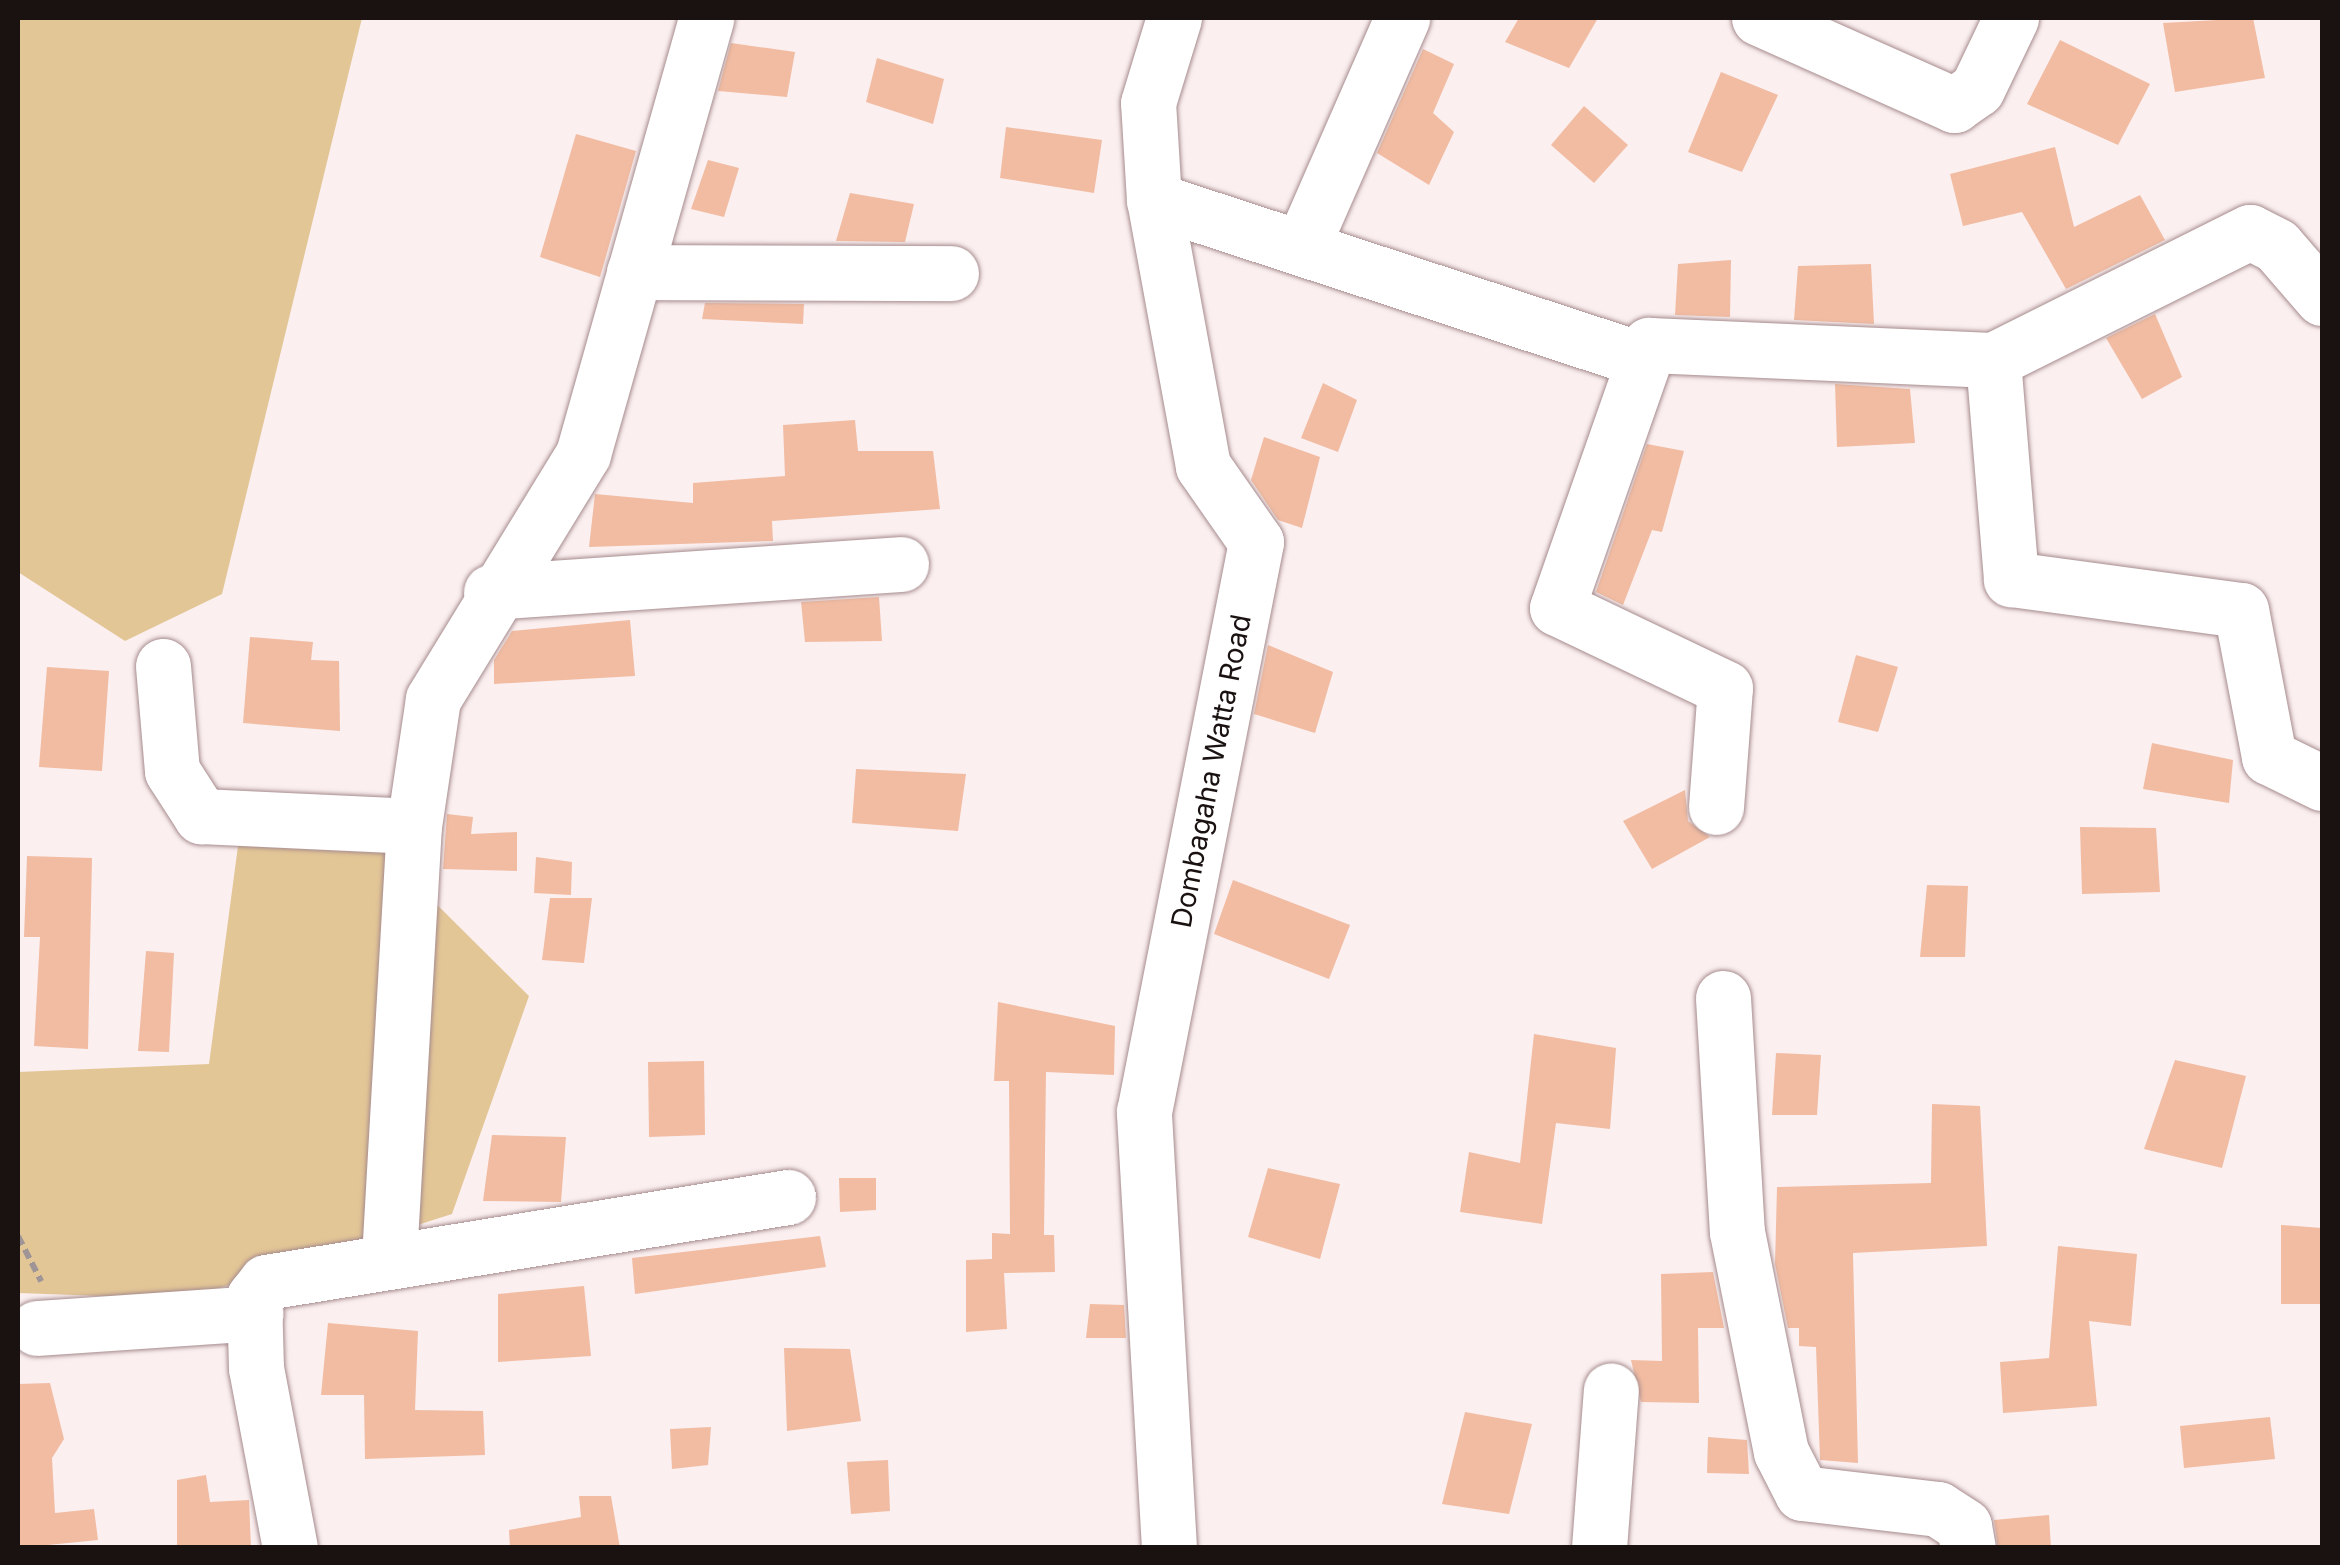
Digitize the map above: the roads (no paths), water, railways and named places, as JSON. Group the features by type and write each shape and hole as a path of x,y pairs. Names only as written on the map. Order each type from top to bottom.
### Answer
{"street":[{"path":"389,1258 414,826 433,699 492,592 557,508 583,454 706,18"},
{"name":"Dombagaha Watta Road","path":"1169,1548 1144,1112 1256,542 1203,466 1154,200 1148,103 1174,18"},
{"path":"1303,244 1402,18"},
{"path":"1759,18 1954,105 1977,89 2011,18"},
{"path":"1154,200 1303,244 1640,359"},
{"path":"1716,807 1726,688 1557,608 1640,359 1664,340 1994,360 2250,232 2277,246 2322,298"},
{"path":"634,272 951,273"},
{"path":"1994,360 2011,579 2241,610 2269,757 2322,782"},
{"path":"492,592 901,564"},
{"path":"162,666 172,770 201,816 414,826"},
{"path":"1723,998 1737,1232 1781,1452 1802,1493 1938,1509 1964,1526 1968,1548"},
{"path":"290,1548 256,1368 255,1313 266,1282 389,1258 788,1197"},
{"path":"37,1328 255,1313"},
{"path":"1599,1548 1611,1390"}]}
